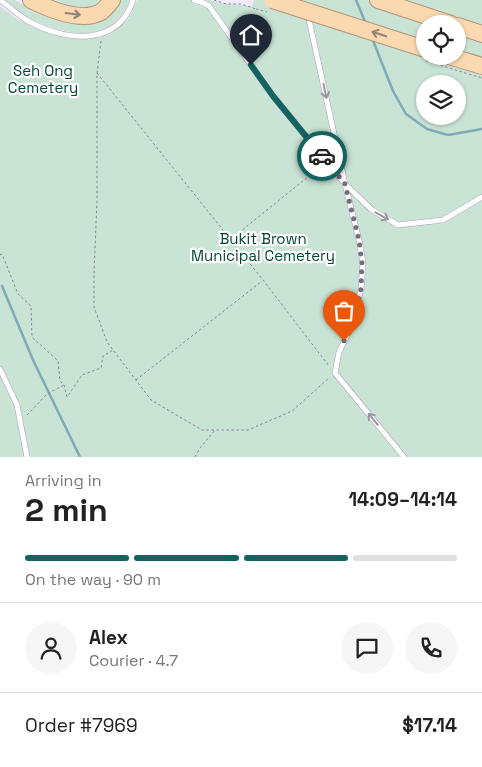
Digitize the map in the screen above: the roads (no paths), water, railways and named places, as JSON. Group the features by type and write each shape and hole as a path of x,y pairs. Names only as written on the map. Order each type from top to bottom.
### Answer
{"highway":[{"path":"31,0 52,9 79,16 101,12 112,0"},
{"path":"272,0 416,46"},
{"path":"378,0 424,15"},
{"path":"466,29 482,34"},
{"path":"466,61 482,66"}],"lane":[{"path":"0,0 29,22 57,32 75,36 89,36 102,34 119,24 128,13 133,0"},
{"path":"194,0 208,6 273,96 345,184 372,210 398,225 443,220 482,197"},
{"path":"304,0 359,240 362,263 361,289 350,330 340,352 335,373 404,457"},
{"path":"0,369 18,405 27,457"}],"waterway":[{"path":"356,0 366,24"},
{"path":"372,38 393,91 406,114 427,129 448,135 482,129"},
{"path":"2,286 33,360 80,457"}],"park label":[{"name":"Seh Ong Cemetery","path":"43,80"},
{"name":"Bukit Brown Municipal Cemetery","path":"263,248"}]}
